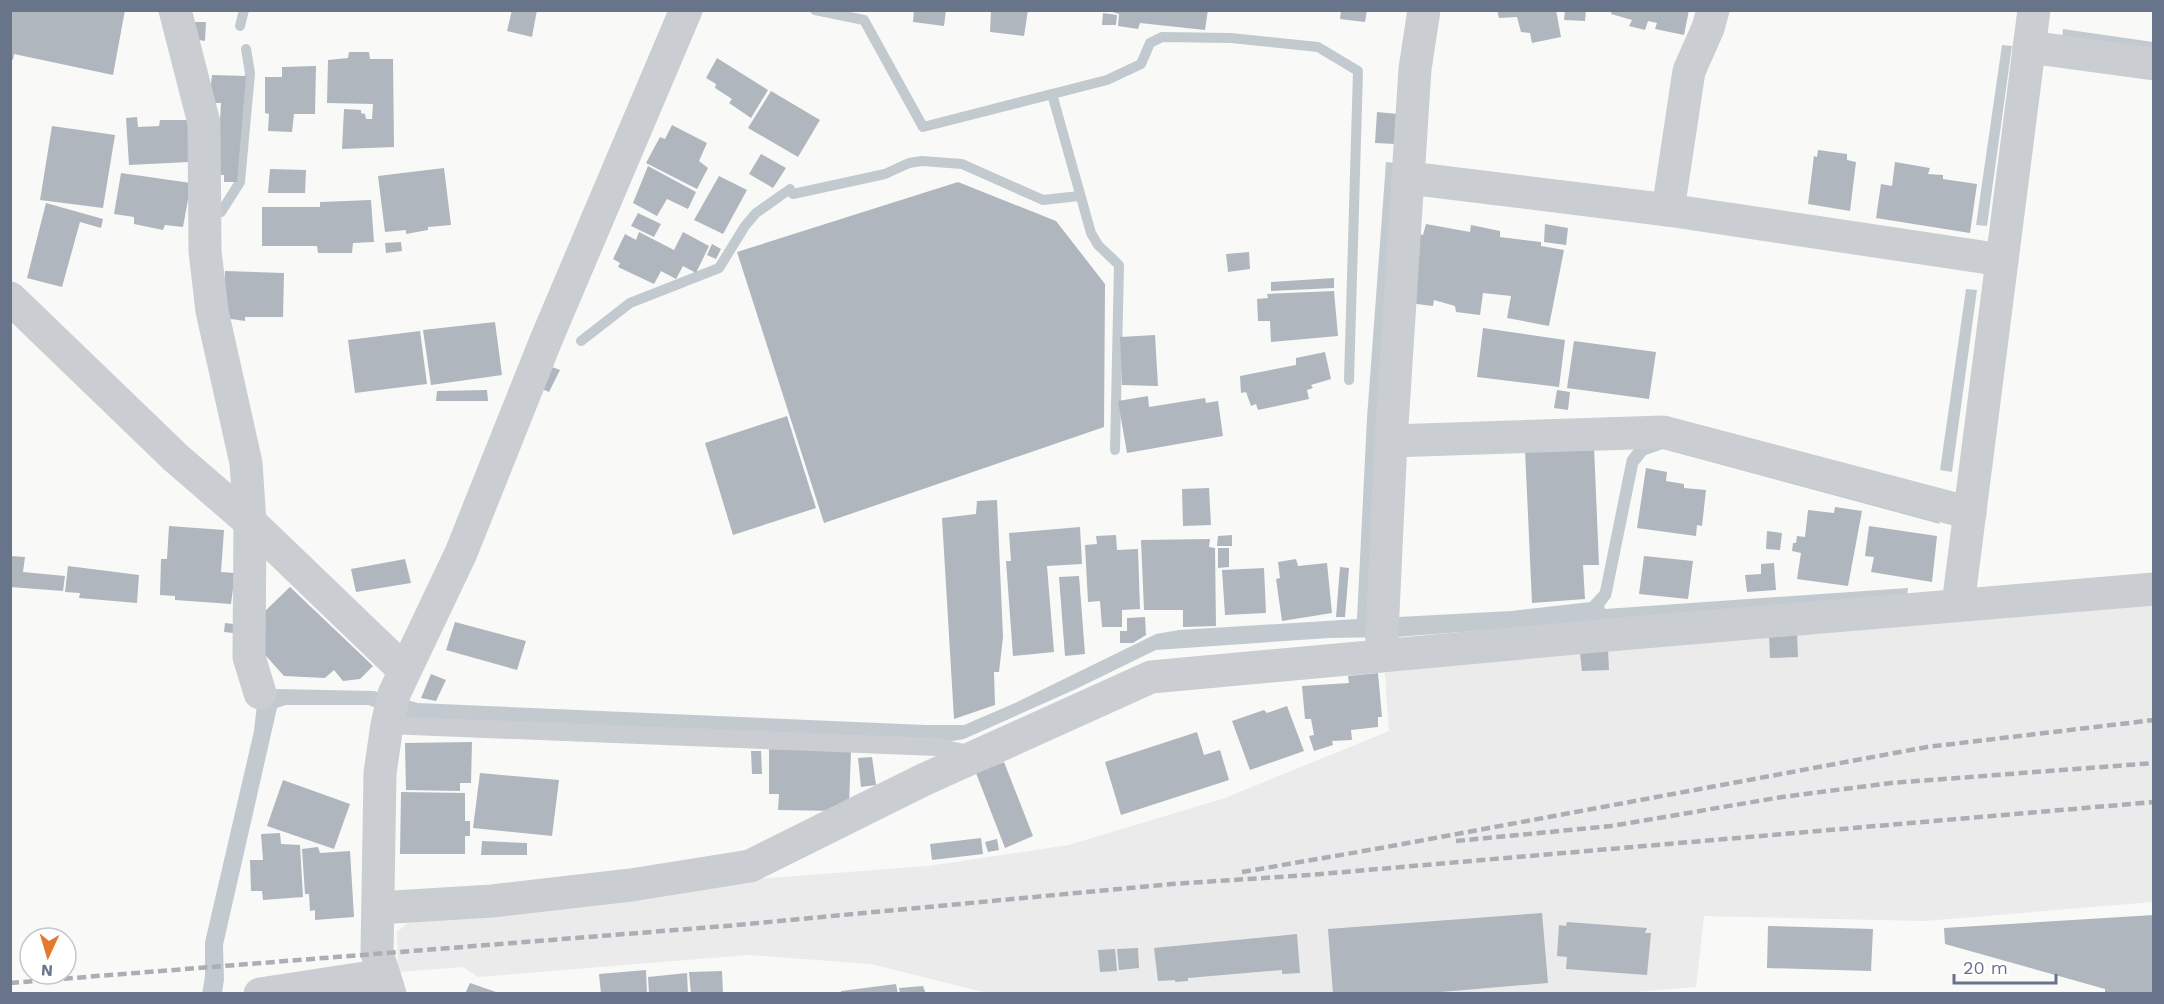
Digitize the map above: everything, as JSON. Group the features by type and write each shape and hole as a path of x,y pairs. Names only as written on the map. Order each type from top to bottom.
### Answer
{"street":[{"path":"175,10 204,123 204,251 212,311 246,463 250,522 249,657 260,693"},
{"path":"260,993 387,984 377,953 380,773 394,694 461,552 546,340 686,10"},
{"path":"1381,656 1391,441 1415,69 1424,10"},
{"path":"1668,210 1689,71 1708,28 1713,10"},
{"path":"1958,605 2034,10"},
{"path":"2029,47 2154,64"},
{"path":"1409,178 1668,210 2002,260"},
{"path":"10,298 176,458 250,522 404,670"},
{"path":"1391,441 1663,432 1970,513"},
{"path":"378,908 492,901 631,885 750,866 978,755 1151,677 2154,589"}],"lane":[{"path":"387,725 925,746 978,755"}],"shaded area":[{"path":"2063,29 2153,42 2153,51 2062,39"},
{"path":"2002,45 2012,46 1987,226 1976,225"},
{"path":"1386,162 1397,163 1398,617 1511,611 1590,602 1600,591 1627,458 1634,449 1643,444 1933,508 1940,524 1663,449 1646,455 1638,465 1611,597 1604,606 1605,609 1908,588 1907,597 1397,637 1329,638 1156,650 964,739 941,743 411,720 368,705 286,705 277,708 223,945 222,993 202,994 205,976 205,942 254,731 257,704 277,689 374,691 418,703 964,725 1015,703 1156,634 1179,630 1357,619 1367,418"},
{"path":"1966,289 1977,290 1952,472 1940,470"},
{"path":"2153,601 2153,902 1925,921 1704,916 1696,987 1610,994 987,993 871,964 748,955 478,977 463,967 398,972 397,932 415,917 756,879 928,866 1069,845 1225,798 1389,731 1384,663"}],"building":[{"path":"10,10 125,10 113,75 14,54 13,60 10,59"},
{"path":"512,10 537,10 532,37 507,31"},
{"path":"914,10 946,10 944,26 913,22"},
{"path":"991,10 1028,10 1024,36 990,32"},
{"path":"1106,10 1208,10 1205,30 1140,23 1138,29 1118,26 1119,14"},
{"path":"1341,10 1367,10 1365,22 1340,19"},
{"path":"1497,10 1556,10 1561,37 1532,43 1530,33 1521,32 1517,17 1499,18"},
{"path":"1565,10 1586,10 1585,21 1564,20"},
{"path":"1612,10 1689,10 1684,35 1655,29 1657,23 1648,21 1645,30 1629,26 1632,20 1611,14"},
{"path":"1103,13 1117,15 1116,25 1102,25"},
{"path":"193,22 206,22 205,41 193,39"},
{"path":"349,52 369,52 370,59 393,59 394,147 342,149 344,109 361,110 366,119 372,119 373,104 327,103 328,60 348,58"},
{"path":"717,58 768,90 751,118 729,103 732,99 715,88 716,84 706,78"},
{"path":"316,66 315,114 294,114 292,132 268,131 269,114 265,113 265,77 282,77 282,67"},
{"path":"212,75 246,76 237,182 224,182 224,175 217,175 221,103 209,103"},
{"path":"771,91 820,120 798,157 748,128"},
{"path":"1377,112 1398,114 1396,144 1375,143"},
{"path":"137,117 138,127 159,126 160,120 188,120 189,162 129,165 126,118"},
{"path":"672,125 707,143 699,161 708,168 697,189 646,163 660,137 665,139"},
{"path":"52,126 115,135 103,208 40,200"},
{"path":"1818,150 1847,154 1847,160 1856,162 1850,211 1808,204 1814,156 1817,157"},
{"path":"761,154 786,168 773,188 749,174"},
{"path":"1895,162 1930,168 1928,174 1943,175 1943,179 1977,184 1970,233 1876,218 1881,184 1892,186"},
{"path":"648,166 696,192 688,209 667,199 657,216 633,203"},
{"path":"444,168 451,225 428,227 428,230 406,234 406,230 385,232 378,176"},
{"path":"270,169 306,170 305,193 268,193"},
{"path":"121,173 191,183 183,227 165,225 163,230 134,224 134,217 114,214"},
{"path":"719,176 747,190 723,234 694,220"},
{"path":"958,182 1056,221 1105,284 1104,427 824,523 737,252"},
{"path":"371,200 374,242 353,243 352,253 318,253 317,246 262,246 262,207 320,207 320,202"},
{"path":"46,203 103,219 101,228 80,222 62,287 27,278"},
{"path":"638,213 661,224 654,237 631,226"},
{"path":"1426,224 1470,232 1471,225 1500,231 1500,237 1541,242 1541,246 1564,250 1549,326 1507,318 1511,296 1483,293 1480,315 1456,312 1455,306 1434,300 1433,306 1409,303 1417,233 1423,235"},
{"path":"1545,224 1568,228 1566,245 1544,242"},
{"path":"639,232 674,250 683,232 709,246 696,273 683,266 676,279 661,271 654,284 618,267 620,263 613,259 625,234 636,240"},
{"path":"401,242 402,251 386,253 385,243"},
{"path":"712,244 721,249 716,259 707,255"},
{"path":"1249,252 1250,269 1228,272 1226,254"},
{"path":"225,271 284,273 283,317 245,317 245,321 224,318"},
{"path":"1334,278 1334,288 1271,291 1271,282"},
{"path":"1334,291 1338,336 1271,342 1270,321 1258,321 1257,299 1268,298 1267,294"},
{"path":"495,322 502,375 431,385 423,330"},
{"path":"1483,328 1565,340 1559,387 1477,377"},
{"path":"420,331 427,384 355,393 348,340"},
{"path":"1155,335 1158,386 1122,385 1120,337"},
{"path":"1574,341 1656,352 1649,399 1567,388"},
{"path":"1325,352 1331,379 1311,385 1313,388 1307,390 1309,399 1258,410 1256,404 1251,406 1246,392 1241,393 1240,376 1296,365 1296,358"},
{"path":"552,367 560,370 549,392 542,389"},
{"path":"487,390 488,401 436,401 437,391"},
{"path":"1557,390 1570,392 1568,410 1554,408"},
{"path":"1148,396 1149,407 1205,398 1206,403 1218,401 1223,436 1127,453 1118,401"},
{"path":"787,416 816,508 733,535 705,443"},
{"path":"1594,446 1599,565 1583,565 1585,599 1532,603 1525,449"},
{"path":"1646,468 1667,472 1666,481 1684,484 1684,488 1706,490 1702,526 1697,525 1696,536 1637,528"},
{"path":"1209,488 1211,525 1183,526 1182,489"},
{"path":"997,500 1003,637 999,672 994,672 995,705 954,719 942,518 976,514 977,501"},
{"path":"1835,507 1862,511 1848,586 1797,579 1801,553 1792,551 1793,543 1796,543 1797,536 1805,537 1808,510 1834,513"},
{"path":"169,526 224,530 221,572 235,573 231,604 175,600 175,596 160,595 161,559 167,559"},
{"path":"1869,526 1937,536 1932,582 1871,572 1874,557 1865,556"},
{"path":"1080,527 1082,564 1047,566 1054,652 1013,656 1006,561 1011,561 1009,533"},
{"path":"1767,531 1782,533 1780,550 1766,549"},
{"path":"1116,535 1117,550 1138,549 1140,609 1122,610 1122,627 1102,627 1100,601 1088,602 1085,545 1097,544 1096,536"},
{"path":"1232,535 1232,546 1217,546 1218,536"},
{"path":"1210,539 1209,547 1215,548 1216,626 1183,627 1183,610 1144,610 1141,540"},
{"path":"1218,548 1229,548 1229,567 1218,568"},
{"path":"10,556 25,557 23,572 65,576 63,591 10,587"},
{"path":"1644,556 1693,561 1688,599 1639,594"},
{"path":"405,559 411,583 356,592 351,569"},
{"path":"1296,559 1298,566 1327,563 1332,613 1282,621 1276,579 1280,578 1278,562"},
{"path":"1774,563 1776,590 1747,592 1745,575 1761,574 1761,564"},
{"path":"68,566 139,575 137,603 79,598 80,593 65,592"},
{"path":"1340,567 1349,568 1345,617 1336,617"},
{"path":"1264,568 1266,613 1225,615 1222,570"},
{"path":"1079,576 1085,654 1065,656 1059,577"},
{"path":"290,587 373,666 360,679 343,681 334,670 325,678 284,676 259,648 262,614"},
{"path":"1145,617 1146,635 1133,643 1120,643 1120,631 1127,631 1127,618"},
{"path":"455,622 526,641 517,670 446,650"},
{"path":"225,623 234,624 233,633 224,632"},
{"path":"1797,633 1798,657 1770,658 1769,634"},
{"path":"1608,651 1609,670 1582,671 1580,653"},
{"path":"1378,673 1382,717 1378,717 1378,727 1351,730 1352,740 1332,741 1333,745 1314,751 1309,736 1314,735 1311,719 1305,719 1302,686 1349,683 1348,676"},
{"path":"431,674 446,680 436,701 421,698"},
{"path":"1287,706 1304,751 1250,770 1232,721 1264,710 1267,713"},
{"path":"1197,732 1204,755 1220,750 1229,780 1121,815 1105,762"},
{"path":"472,742 471,783 460,783 460,791 406,790 405,743"},
{"path":"769,749 851,751 849,805 840,811 778,810 779,794 769,794"},
{"path":"751,751 761,751 762,774 752,774"},
{"path":"872,757 876,785 861,787 858,758"},
{"path":"1004,762 1033,836 1005,848 976,773"},
{"path":"480,773 559,780 552,836 473,828"},
{"path":"283,780 350,804 334,849 267,826"},
{"path":"401,792 465,793 465,821 470,821 470,836 465,836 465,854 400,854"},
{"path":"280,833 281,844 300,845 303,897 263,900 262,891 251,891 250,860 263,860 261,834"},
{"path":"981,838 983,854 932,860 930,844"},
{"path":"997,839 999,850 988,852 985,842"},
{"path":"482,841 527,843 527,855 481,855"},
{"path":"318,847 320,853 350,851 354,917 315,920 315,910 310,911 309,894 305,894 302,849"},
{"path":"1542,913 1548,983 1417,994 1333,994 1328,929"},
{"path":"2154,915 2154,994 2105,994 2105,989 1945,944 1944,928"},
{"path":"1567,922 1647,928 1645,933 1651,933 1647,975 1566,969 1567,957 1557,956 1559,925 1566,926"},
{"path":"1768,926 1873,929 1871,971 1767,968"},
{"path":"1297,934 1300,973 1282,974 1282,970 1188,978 1188,981 1158,981 1154,948"},
{"path":"1138,948 1139,968 1119,970 1117,949"},
{"path":"1115,949 1117,971 1100,972 1098,950"},
{"path":"646,970 647,994 601,994 599,974"},
{"path":"722,971 723,994 691,994 689,972"},
{"path":"687,973 688,994 649,994 648,977"},
{"path":"470,983 499,993 499,994 465,994"},
{"path":"896,984 898,994 841,994 841,991"},
{"path":"923,986 926,994 900,994 899,988"}],"waterway":[{"path":"240,26 244,10"},
{"path":"815,10 864,20 923,127 1107,80 1141,64 1150,43 1162,37 1231,38 1318,47 1358,71 1349,380"},
{"path":"221,212 240,182 250,73 246,49"},
{"path":"1052,94 1091,233 1098,245 1119,265 1115,450"},
{"path":"793,194 885,174 909,163 922,161 962,164 1043,200 1079,196"},
{"path":"581,341 630,303 719,268 745,226 756,213 790,189"}],"railway":[{"path":"1242,872 1927,747 2154,720"},
{"path":"1456,841 1611,826 1782,797 1891,783 2154,763"},
{"path":"10,983 726,926 1172,884 1309,875 2154,802"}]}
